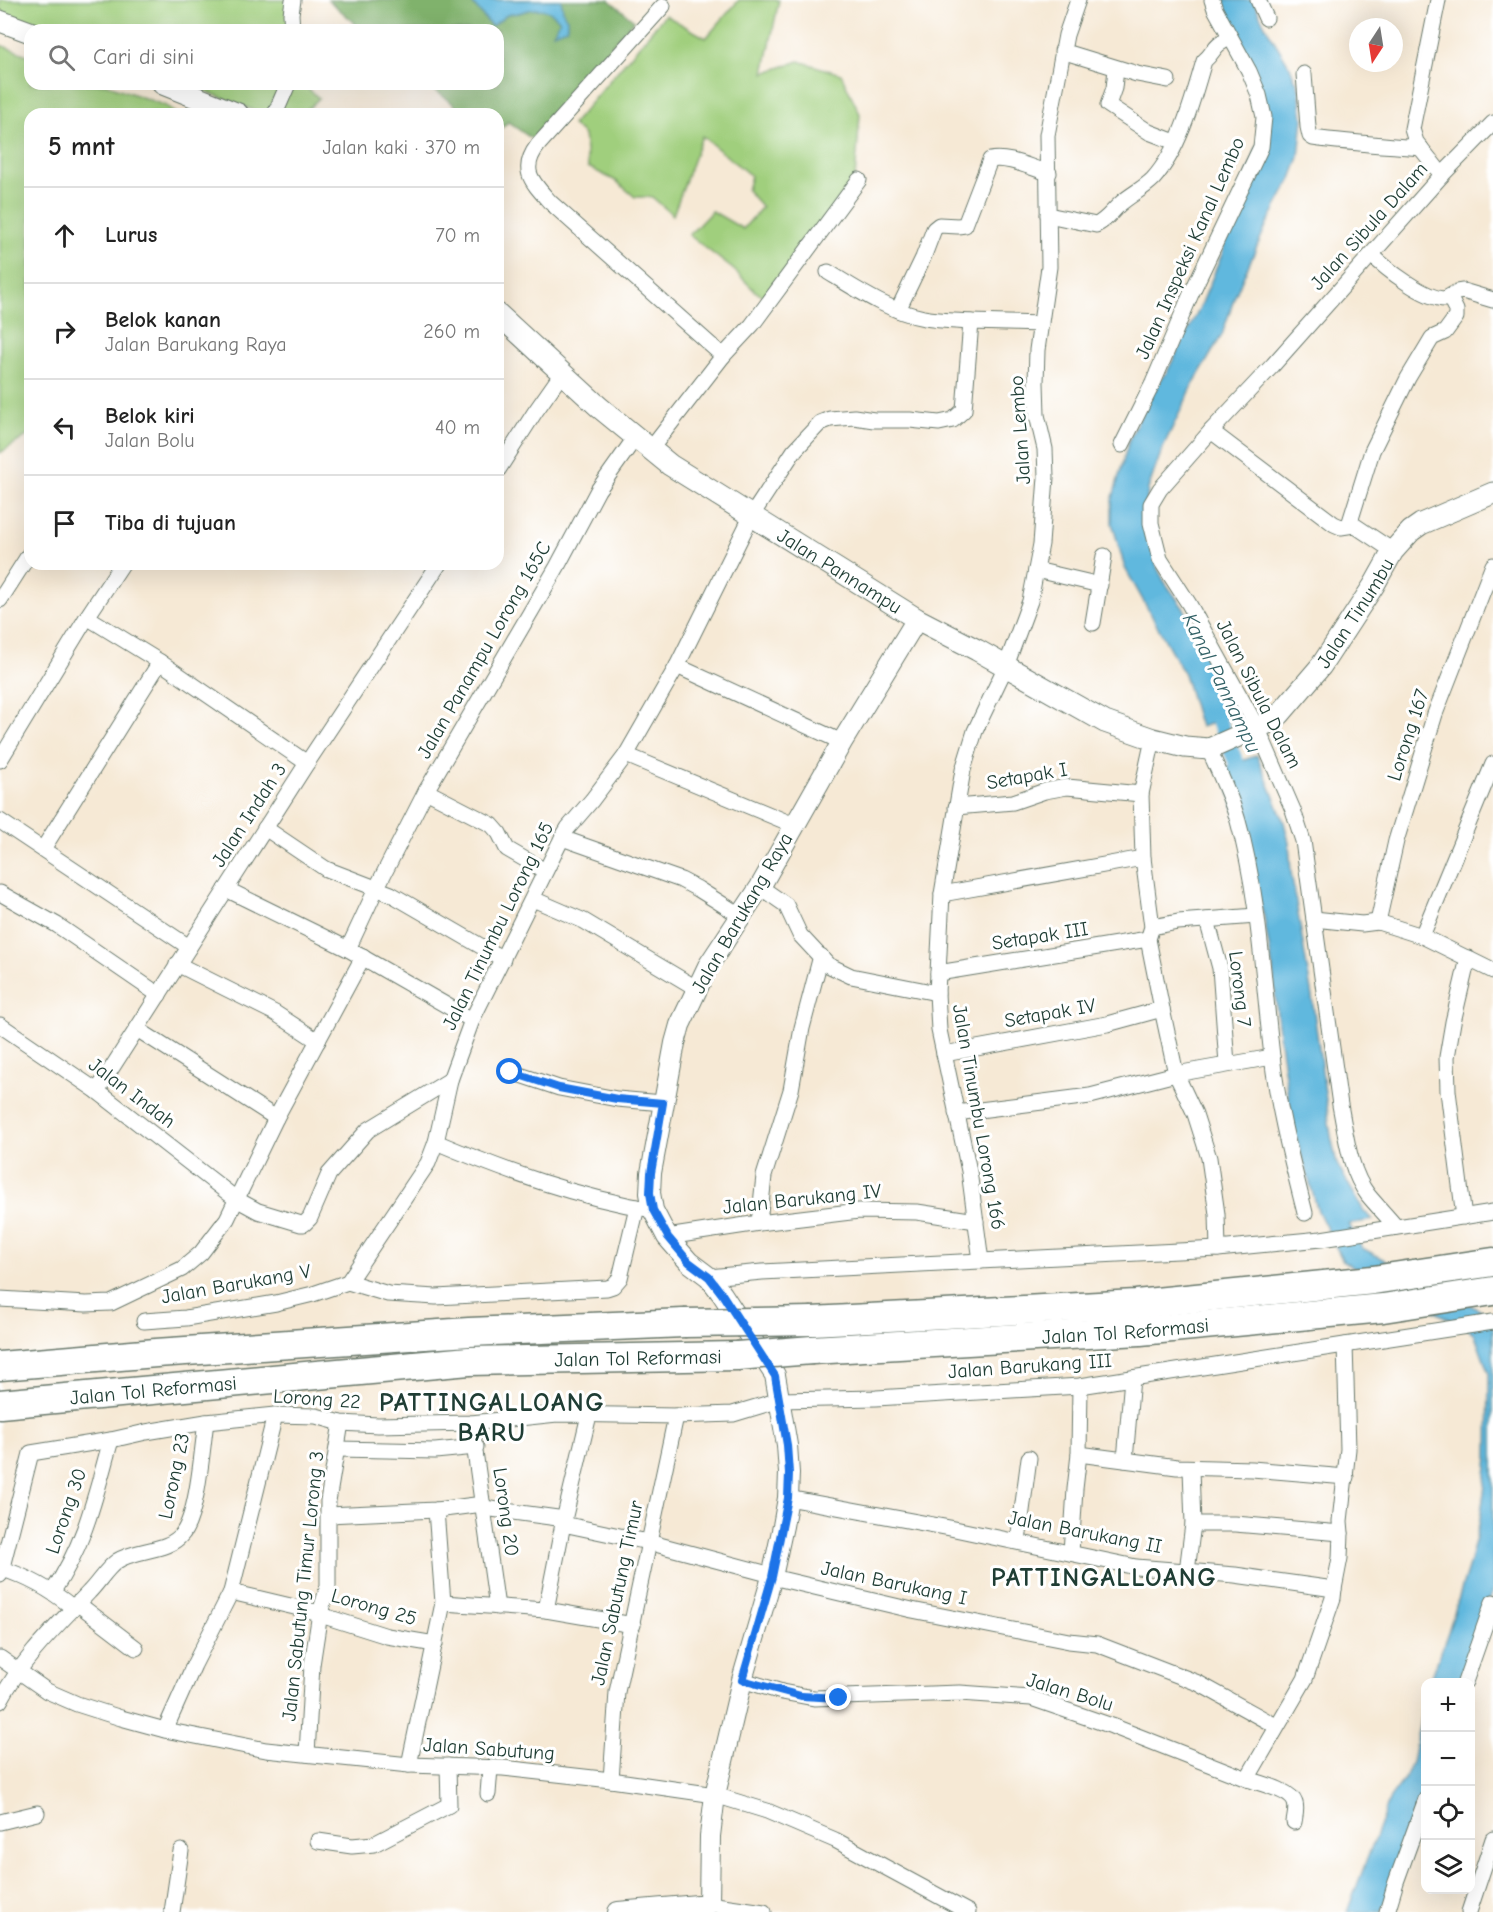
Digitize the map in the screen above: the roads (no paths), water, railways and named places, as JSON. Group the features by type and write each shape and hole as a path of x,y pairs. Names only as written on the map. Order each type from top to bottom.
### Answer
{"highway":[{"name":"Jalan Tol Reformasi","path":"0,1366 469,1332 684,1323 812,1321 1136,1304 1373,1280 1493,1262"},
{"name":"Jalan Tol Reformasi","path":"0,1404 469,1361 737,1356 1140,1331 1383,1308 1493,1291"}],"main road":[{"path":"0,21 24,30"},
{"path":"178,90 223,108"},
{"name":"Jalan Pannampu","path":"504,319 599,407 670,465 917,619 1105,722 1153,740 1185,747 1216,746"},
{"name":"Jalan Tinumbu","path":"1216,746 1252,731 1280,714 1321,666 1374,585 1393,551 1411,531 1421,524 1493,493"}],"street":[{"path":"292,24 294,0"},
{"name":"Jalan Lembo","path":"1006,666 1030,601 1042,528 1046,477 1045,449 1037,415 1037,361 1049,267 1047,135 1062,51 1078,0"},
{"name":"Jalan Inspeksi Kanal Lembo","path":"1122,445 1261,147 1264,117 1259,95 1212,0"},
{"path":"1258,0 1266,18"},
{"path":"1438,0 1413,123 1414,139 1442,175"},
{"path":"663,6 538,146 530,156 528,167 530,178 550,202 723,356"},
{"path":"1048,215 1096,225 1154,177 1175,142 1190,107 1204,61 1210,57 1216,44 1230,38"},
{"path":"1062,51 1116,69 1167,82"},
{"path":"1116,69 1114,88 1108,105 1149,132 1175,142"},
{"path":"1304,74 1308,128 1313,138 1346,143 1421,148"},
{"path":"278,108 285,90"},
{"name":"Jalan Sibula Dalam","path":"1392,1228 1359,1181 1349,1148 1340,1105 1303,841 1293,810 1189,604 1160,559 1151,523 1151,504 1154,497 1221,440 1372,255 1442,175 1491,128"},
{"path":"898,310 934,229 939,225 965,225 990,160 1010,161 1049,173"},
{"name":"Jalan Panampu Lorong 165C","path":"348,949 426,791 557,567 593,499 758,317 859,180"},
{"path":"1372,255 1387,269 1434,298 1450,298 1457,292 1463,291 1493,300"},
{"path":"828,272 878,302 923,318 1041,324"},
{"path":"1349,525 1372,451 1408,378 1432,338 1445,332 1456,316 1456,310 1450,298"},
{"path":"752,515 794,451 820,423 830,419 854,417 947,423 959,416 964,410 971,322"},
{"path":"504,461 563,372"},
{"path":"1221,440 1334,524 1341,527 1349,525 1360,527 1393,551"},
{"name":"Jalan Tinumbu Lorong 165","path":"450,1080 472,1020 562,838 626,754 677,666 752,515"},
{"path":"1093,623 1104,556"},
{"path":"0,600 24,562"},
{"name":"Lorong 167","path":"1378,922 1396,841 1435,714 1493,565"},
{"path":"0,760 118,570"},
{"name":"Jalan Indah 3","path":"97,1091 265,828 435,570"},
{"path":"1036,570 1100,585"},
{"path":"87,617 160,662 307,764"},
{"name":"Jalan Barukang Raya","path":"709,1904 710,1836 715,1795 742,1680 772,1576 788,1498 787,1445 775,1376 709,1277 689,1262 645,1208 650,1193 651,1173 675,1043 696,988 760,887 842,742 917,619"},
{"path":"43,849 160,662"},
{"path":"677,666 842,742"},
{"name":"Jalan Tinumbu Lorong 166","path":"981,1261 969,1170 939,1030 937,993 942,894 963,770 975,731 1006,666"},
{"path":"1153,740 1141,794 1143,858 1150,933 1162,1009 1176,1074 1195,1114 1209,1158 1217,1214 1218,1249"},
{"path":"1216,746 1238,822 1256,916 1272,1057 1287,1141 1305,1213"},
{"path":"626,754 794,825"},
{"path":"1422,936 1493,764"},
{"name":"Setapak I","path":"956,807 1013,802 1045,791 1067,787 1141,794"},
{"path":"426,791 492,825 507,849 545,871"},
{"path":"0,821 189,947"},
{"path":"265,828 326,869 377,887 503,959"},
{"path":"562,838 681,880 741,916"},
{"path":"942,894 1143,858"},
{"path":"760,887 786,905 800,935 828,965 851,976 937,993"},
{"path":"226,889 348,949 472,1020"},
{"path":"0,893 57,925 159,995"},
{"path":"533,899 584,921 696,988"},
{"name":"Setapak III","path":"938,973 1207,920 1256,916"},
{"path":"1314,919 1362,924 1378,922 1422,936 1493,971"},
{"name":"Lorong 7","path":"1207,920 1220,968 1227,1065"},
{"path":"759,1222 764,1176 791,1090 802,1028 820,956"},
{"path":"0,1299 86,1304 119,1301 182,1269 201,1253 227,1219 276,1118 363,957"},
{"path":"1464,1217 1448,1091 1447,1057 1468,958"},
{"path":"177,964 275,1013 318,1041"},
{"name":"Setapak IV","path":"944,1054 1107,1024 1162,1009"},
{"name":"Jalan Indah","path":"0,1026 97,1091 236,1199"},
{"path":"136,1029 276,1118"},
{"path":"956,1113 1090,1096 1176,1074 1272,1057"},
{"path":"510,1072 559,1088 617,1099 663,1103"},
{"path":"436,1142 546,1185 576,1194 645,1208 620,1278 613,1286 607,1288 436,1297 388,1294 348,1282 428,1163 436,1142 450,1080"},
{"path":"236,1199 258,1211 304,1224 310,1218 329,1174 368,1130 450,1080"},
{"name":"Jalan Barukang IV","path":"668,1237 759,1222 869,1211 916,1212 976,1221"},
{"path":"709,1277 762,1272 1218,1249 1316,1240 1493,1212"},
{"name":"Jalan Barukang V","path":"144,1321 186,1318 276,1303 348,1282"},
{"name":"Jalan Barukang III","path":"780,1400 876,1398 1080,1386 1493,1322"},
{"path":"1247,1779 1305,1679 1333,1598 1340,1558 1340,1521 1348,1449 1345,1345"},
{"path":"1125,1460 1132,1378"},
{"path":"1071,1553 1079,1454 1080,1386"},
{"name":"Lorong 22","path":"1,1571 31,1453 206,1422 275,1415 316,1416 341,1423 378,1425 471,1423 538,1415 733,1414 780,1400"},
{"path":"165,1730 194,1665 231,1592 275,1415"},
{"path":"546,1610 589,1415"},
{"name":"Jalan Sabutung Timur","path":"611,1780 618,1692 676,1416"},
{"name":"Lorong 23","path":"0,1701 19,1671 51,1629 118,1561 170,1544 185,1531 197,1485 206,1422"},
{"name":"Jalan Sabutung Timur Lorong 3","path":"307,1754 312,1665 320,1613 328,1586 328,1501 341,1423"},
{"name":"Lorong 20","path":"471,1423 497,1607"},
{"name":"Lorong 30","path":"53,1591 67,1570 83,1536 111,1440"},
{"path":"338,1449 435,1450 476,1447"},
{"path":"1079,1454 1191,1469 1252,1469 1346,1477"},
{"path":"1018,1541 1029,1458"},
{"path":"1187,1571 1193,1524 1191,1469"},
{"name":"Jalan Barukang II","path":"788,1498 1018,1541 1136,1567 1334,1589"},
{"name":"Jalan Barukang I","path":"328,1515 484,1506 564,1521 912,1610 1069,1641 1096,1644 1198,1683 1276,1726"},
{"path":"410,1765 443,1603 436,1510"},
{"path":"1193,1524 1235,1524 1341,1533"},
{"path":"1,1571 23,1576 53,1591 136,1648"},
{"name":"Lorong 25","path":"231,1592 320,1613 387,1636 435,1644"},
{"path":"1467,1678 1493,1602"},
{"path":"443,1603 546,1610 633,1625"},
{"name":"Jalan Sabutung","path":"0,1658 46,1691 63,1699 165,1730 266,1750 410,1765 490,1768 611,1780 715,1795 767,1811 835,1840 968,1912"},
{"name":"Jalan Bolu","path":"742,1680 782,1692 814,1698 960,1693 1031,1698 1112,1726 1279,1790 1292,1797 1296,1806 1294,1822"},
{"path":"318,1841 352,1846 374,1844 449,1805 448,1766"},
{"path":"488,1794 490,1768"},
{"path":"1387,1912 1421,1811"},
{"path":"0,1822 38,1813"},
{"path":"1469,1912 1492,1846"},
{"path":"172,1912 181,1851"},
{"path":"618,1912 709,1904 764,1912"}],"water":[{"path":"474,0 561,0 564,15 567,18 567,28 553,33 560,21 552,13 542,9 509,14 494,24 489,24 473,4"},
{"path":"1214,0 1253,0 1299,88 1303,118 1299,157 1291,179 1266,226 1235,296 1222,335 1195,381 1163,447 1148,489 1146,508 1157,567 1206,645 1218,673 1239,709 1200,727 1184,674 1125,568 1112,523 1112,501 1129,440 1156,384 1167,372 1202,303 1222,254 1225,237 1266,121"},
{"path":"1257,755 1284,822 1289,842 1291,872 1337,1164 1364,1211 1373,1220 1349,1224 1362,1248 1493,1317 1493,1590 1462,1678 1431,1678 1469,1565 1479,1525 1488,1457 1489,1374 1474,1333 1343,1261 1318,1211 1292,1123 1264,917 1223,769"},
{"path":"1421,1716 1421,1803 1381,1912 1347,1912 1390,1798 1405,1778 1412,1762"}],"waterway":[{"name":"Kanal Pannampu","path":"1210,701 1246,785"}],"district":[{"name":"PATTINGALLOANG BARU","path":"492,1418"},
{"name":"PATTINGALLOANG","path":"1104,1578"}]}
